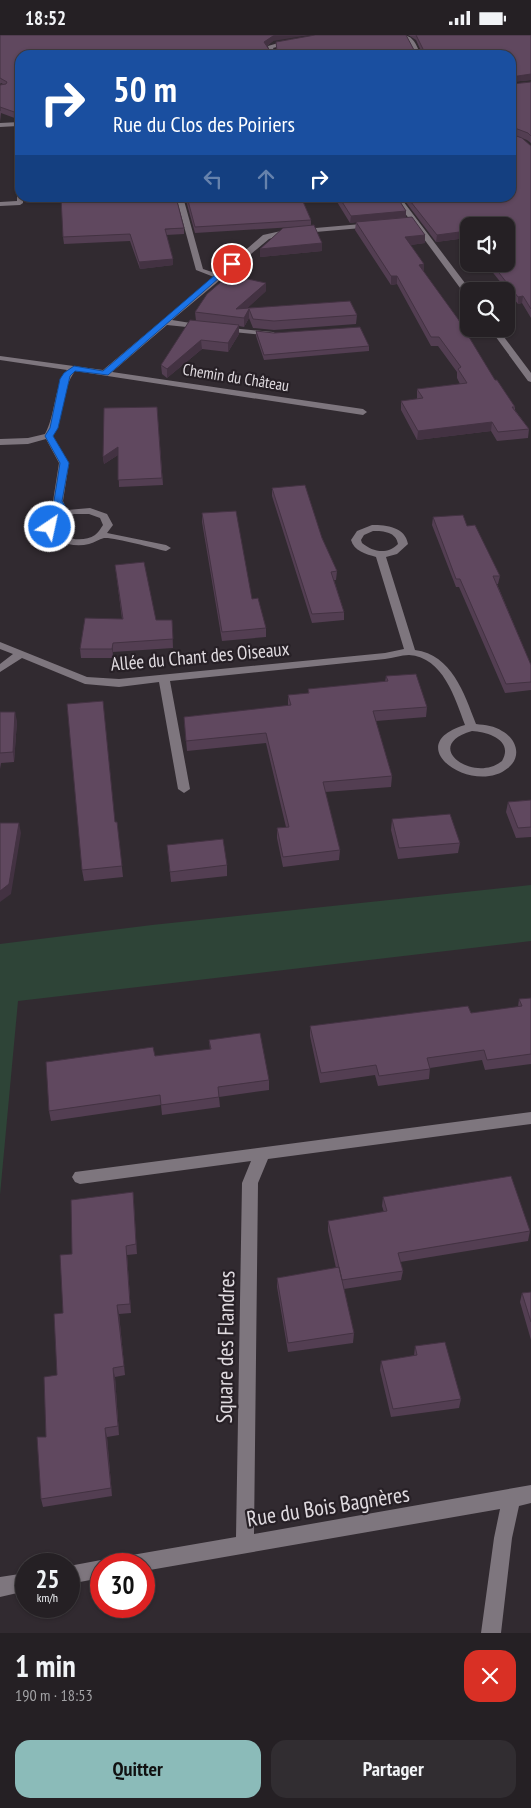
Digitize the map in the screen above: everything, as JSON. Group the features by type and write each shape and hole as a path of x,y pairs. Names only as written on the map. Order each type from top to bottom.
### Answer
{"street":[{"path":"404,35 410,39 416,50"},
{"path":"271,50 270,47 296,41"},
{"path":"0,125 15,126"},
{"path":"0,204 20,202"},
{"path":"180,202 200,270 218,276"},
{"path":"400,202 460,282"},
{"path":"406,222 415,221"},
{"path":"105,373 260,241 272,235 386,223"},
{"path":"166,322 255,333 282,334"},
{"path":"500,337 531,379"},
{"name":"Chemin du Château","path":"0,358 363,412"},
{"path":"0,442 28,441 49,436 54,428 64,379 74,368"},
{"path":"49,436 64,463 58,501 64,513"},
{"path":"90,511 104,516 108,525 102,535 80,542 65,541 52,533 50,527 52,522 64,513 90,511"},
{"path":"102,535 166,548"},
{"path":"380,554 410,652 426,656 447,672 455,684 472,727"},
{"name":"Allée du Chant des Oiseaux","path":"0,645 20,655 85,680 119,683 410,652"},
{"path":"0,669 20,655"},
{"path":"164,678 184,789"},
{"path":"472,727 493,730 508,741 512,748 509,762 502,767 483,773 460,768 450,762 445,755 443,747 445,739 461,729 472,727"},
{"path":"80,1177 531,1118"},
{"name":"Square des Flandres","path":"245,1544 250,1183 262,1153"},
{"name":"Rue du Bois Bagnères","path":"155,1560 531,1494"},
{"path":"491,1633 510,1498"},
{"path":"0,1587 15,1584"}],"green space":[{"path":"531,885 531,941 18,1001 0,1195 0,944 152,925"}],"building":[{"path":"0,35 276,35 264,42 269,50 15,50 15,112 0,107 0,85 7,82 0,78"},
{"path":"315,35 406,35 414,50 277,50 276,42"},
{"path":"416,35 531,35 531,74 516,76 516,50 423,50"},
{"path":"531,82 531,136 516,128 516,84"},
{"path":"516,136 522,138 531,146 531,309 523,296 518,297 515,293 515,282 506,282 498,272 515,272 515,217 460,217 460,232 437,235 411,202 516,202"},
{"path":"61,202 177,202 184,228 165,229 173,259 139,262 130,234 63,237"},
{"path":"188,202 303,202 311,220 195,227"},
{"path":"342,202 400,202 406,211 351,216"},
{"path":"412,217 425,235 405,237 424,264 419,265 460,322 460,337 469,337 495,380 497,380 515,407 512,407 529,429 498,432 492,422 418,431 401,401 423,398 417,389 467,383 458,369 461,367 439,337 431,337 397,276 391,276 356,222"},
{"path":"314,225 322,243 260,249 283,228"},
{"path":"229,275 266,283 236,309 350,301 357,315 274,321 253,319 249,309 244,318 195,312 207,294"},
{"path":"190,320 239,325 228,343 201,340 167,369 161,365"},
{"path":"360,327 369,346 264,355 256,331 274,333"},
{"path":"157,407 162,478 118,480 118,447 103,457 104,408"},
{"path":"305,485 322,538 337,571 331,572 344,612 312,614 272,488"},
{"path":"236,511 252,599 258,598 266,628 222,632 202,513"},
{"path":"463,515 467,526 475,525 500,576 493,576 531,665 531,682 506,684 460,579 456,579 433,517"},
{"path":"144,562 156,620 172,620 173,639 113,643 112,649 80,649 85,618 123,619 115,565"},
{"path":"416,674 427,707 373,711 392,776 323,782 340,850 283,857 277,828 289,827 266,733 186,741 184,717 291,705 288,695 309,693 308,689 388,681 386,676"},
{"path":"103,701 115,822 117,822 122,866 82,870 67,704"},
{"path":"0,712 15,712 13,752 0,753"},
{"path":"531,800 531,827 518,828 508,802"},
{"path":"450,814 460,843 399,848 392,819"},
{"path":"0,823 19,823 9,884 0,891"},
{"path":"223,839 227,865 170,872 167,845"},
{"path":"531,998 531,1054 487,1060 484,1050 427,1058 430,1069 379,1076 376,1065 321,1073 310,1026 468,1006 471,1013 522,1006 519,999"},
{"path":"260,1033 269,1080 218,1087 219,1097 161,1105 160,1095 49,1111 46,1062 153,1047 155,1056 211,1049 209,1040"},
{"path":"511,1176 530,1231 398,1253 403,1271 342,1280 328,1221 387,1211 383,1197"},
{"path":"133,1192 136,1244 126,1246 130,1304 117,1305 124,1366 113,1368 118,1426 105,1428 111,1488 41,1499 37,1437 46,1437 44,1377 57,1375 54,1314 63,1313 60,1255 72,1254 71,1200"},
{"path":"339,1267 354,1333 288,1343 277,1278"},
{"path":"531,1292 531,1322 522,1293"},
{"path":"445,1342 461,1399 393,1409 381,1361 417,1355 415,1346"}],"route":[{"path":"50,527 52,522 64,513 58,501 64,463 49,436 54,428 64,379 74,368 105,373 232,264"}]}
